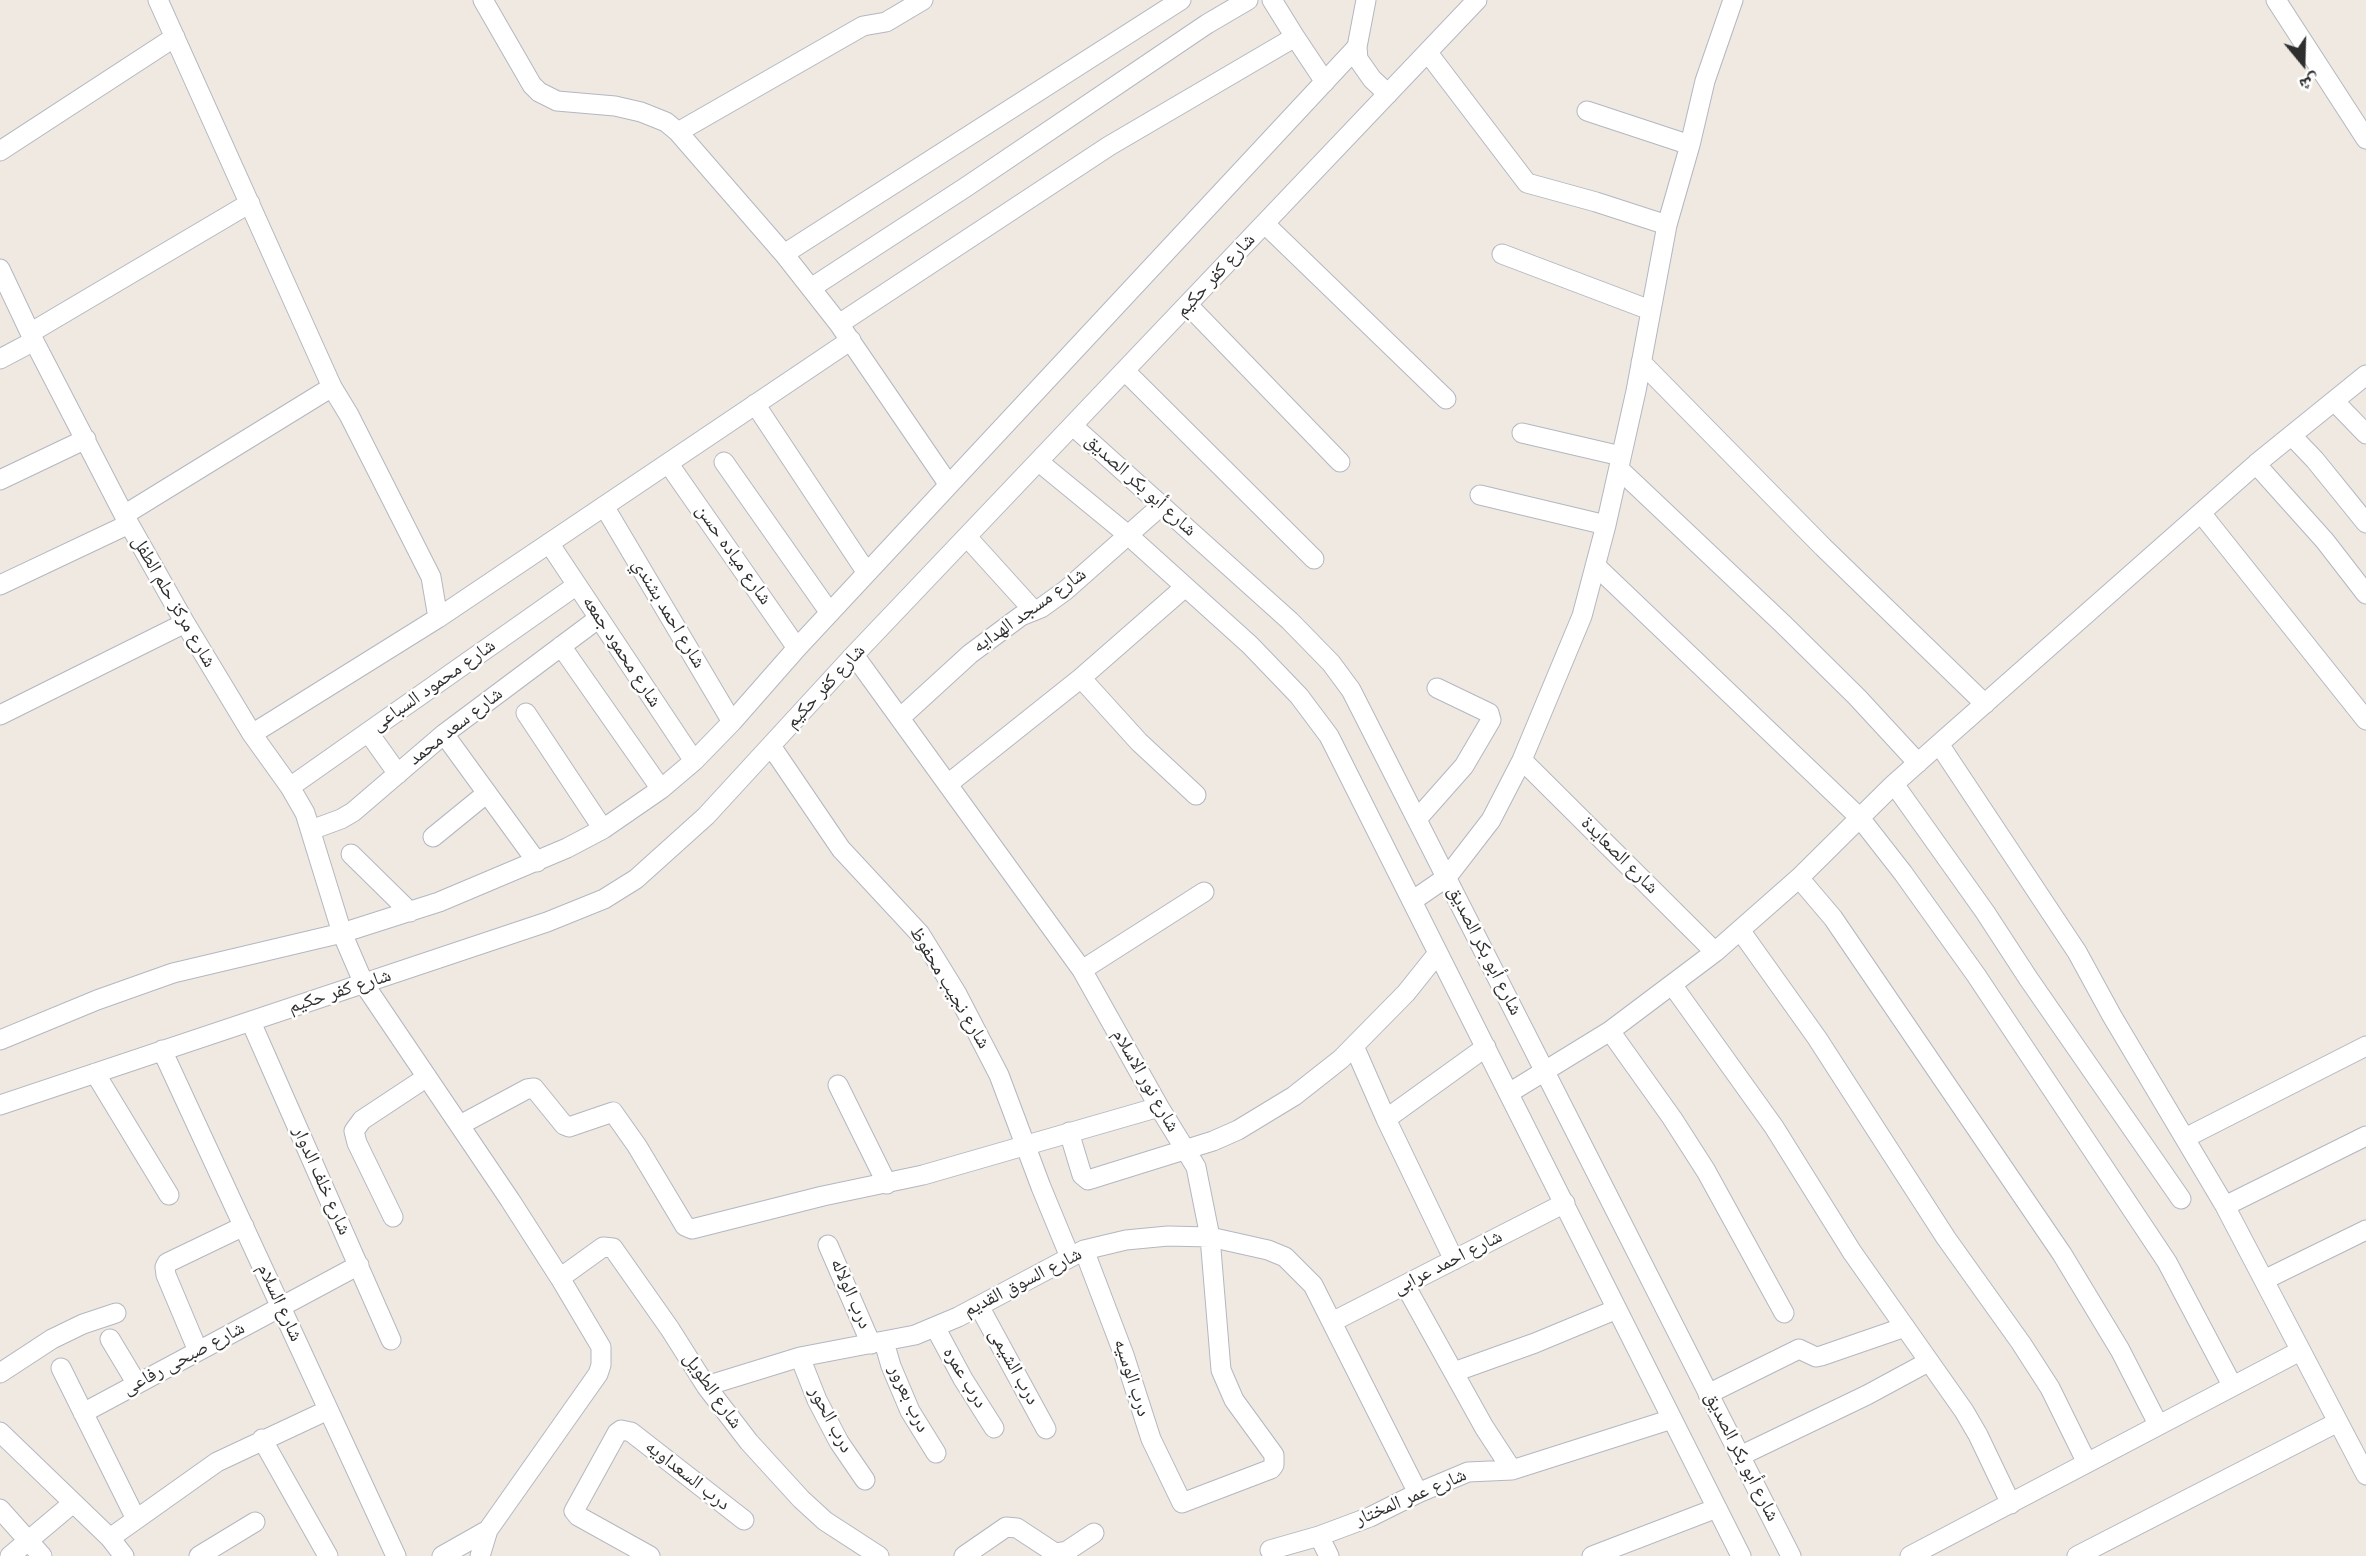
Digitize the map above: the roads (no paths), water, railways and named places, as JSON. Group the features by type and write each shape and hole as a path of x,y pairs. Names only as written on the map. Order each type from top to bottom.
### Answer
{"street":[{"path":"158,0 332,387 349,415 431,577 438,618"},
{"path":"483,0 532,85 547,97 557,101 641,111 666,122 678,132 784,254 839,324 949,485"},
{"path":"678,132 863,26 886,22 923,0"},
{"path":"784,254 1181,0"},
{"path":"811,288 1248,0"},
{"path":"1272,0 1325,82"},
{"path":"1366,0 1357,47 1359,59 1364,69 1388,94"},
{"path":"1456,0 1457,22"},
{"name":"شارع كفر حكيم","path":"0,1105 547,922 604,899 636,879 706,816 854,655 1477,0"},
{"path":"1412,901 1447,877 1491,820 1522,760 1582,616 1606,525 1642,362 1667,225 1690,145 1704,81 1732,0"},
{"path":"2276,0 2366,139"},
{"path":"0,151 175,37"},
{"path":"839,324 1109,146 1295,37"},
{"path":"0,1040 97,1000 173,973 342,933 410,912 537,862 603,829 661,789 694,761 732,722 797,648 1357,47"},
{"path":"1427,53 1527,183 1667,225"},
{"path":"1587,111 1690,145"},
{"path":"0,359 250,203"},
{"path":"1265,224 1446,399"},
{"path":"1502,254 1650,310"},
{"name":"شارع مركز حلم الطفل","path":"2,280 126,520 184,623 252,734 305,813 342,933 364,984 560,1278 601,1347 598,1374 488,1530"},
{"path":"1188,305 1340,462"},
{"path":"252,734 438,618 851,340"},
{"path":"1642,362 1823,547 1985,704"},
{"path":"1125,371 1314,559"},
{"path":"1509,1093 1610,1031 1715,952 1799,878 1894,784 1939,744 2256,464 2293,437 2366,375"},
{"path":"0,585 126,520 332,387"},
{"path":"2334,401 2366,434"},
{"path":"755,404 867,573"},
{"name":"شارع أبو بكر الصديق","path":"1073,425 1281,613 1331,663 1351,690 1791,1556"},
{"path":"1522,433 1620,462 1820,661 1918,763"},
{"path":"2293,437 2366,523"},
{"path":"0,480 86,439"},
{"path":"724,462 830,613"},
{"path":"1038,462 1128,535 1250,645 1315,715 1329,736 1741,1556"},
{"name":"شارع مياده حسن","path":"668,463 797,648"},
{"path":"2256,464 2325,541 2366,594"},
{"path":"1480,495 1606,525"},
{"name":"شارع مسجد الهدايه","path":"900,718 970,654 1021,616 1034,611 1066,590 1161,505"},
{"name":"شارع احمد بشندي","path":"604,506 732,722"},
{"path":"2201,513 2366,720"},
{"path":"967,537 1034,611"},
{"name":"شارع محمود جمعه","path":"550,543 694,761"},
{"path":"1596,566 1860,818 1903,873 1976,975 2167,1262 2232,1385"},
{"name":"شارع محمود السباعى","path":"290,787 578,585"},
{"path":"948,784 1081,678 1185,587"},
{"name":"شارع سعد محمد","path":"311,830 353,812 444,734 599,618"},
{"path":"0,715 184,623"},
{"path":"561,646 661,789"},
{"name":"شارع نور الاسلام","path":"854,655 1082,970 1158,1107 1200,1176 1210,1237 1221,1370 1234,1400 1275,1460 1274,1465 1266,1471 1182,1503"},
{"path":"1081,678 1139,743 1196,795"},
{"path":"1418,818 1464,766 1491,720 1489,713 1437,688"},
{"path":"526,713 603,829"},
{"path":"368,732 398,774"},
{"path":"444,734 537,862"},
{"path":"1939,744 2077,952 2225,1206 2366,1475"},
{"name":"شارع نجيب محفوظ","path":"771,746 841,849 909,920 957,994 989,1055 1025,1146 1077,1253"},
{"name":"شارع الصعايدة","path":"1522,760 1715,952"},
{"path":"1894,784 1986,912 2028,978 2182,1199"},
{"path":"433,837 486,793"},
{"path":"351,854 410,912"},
{"path":"1799,878 1833,919 2062,1254 2120,1350 2158,1424"},
{"path":"1082,970 1204,892"},
{"path":"1740,930 1816,1038 1946,1238 2029,1354 2050,1388 2087,1463"},
{"path":"1069,1132 1082,1175 1088,1180 1186,1150 1238,1130 1294,1096 1354,1046 1406,993 1438,953"},
{"path":"1673,985 1774,1128 1852,1252 1957,1401 1978,1435 2011,1504"},
{"name":"شارع خلف الدوار","path":"251,1022 391,1340"},
{"path":"1610,1031 1706,1171 1784,1313"},
{"path":"1354,1046 1454,1260"},
{"path":"2185,1138 2366,1046"},
{"path":"1386,1119 1486,1047"},
{"name":"شارع السلام","path":"162,1050 396,1556"},
{"path":"95,1073 169,1195"},
{"path":"393,1217 357,1143 354,1131 362,1120 427,1077"},
{"path":"838,1085 887,1184"},
{"path":"460,1125 527,1089 534,1088 564,1125 569,1127 613,1112 637,1146 685,1226 692,1229 823,1196 887,1184 1158,1107"},
{"path":"2225,1206 2366,1136"},
{"name":"شارع احمد عرابى","path":"1332,1322 1564,1203"},
{"path":"198,1352 165,1267 167,1263 244,1226"},
{"path":"2264,1280 2366,1230"},
{"name":"شارع السوق القديم","path":"706,1386 800,1357 848,1346 878,1343 935,1328 1077,1253 1126,1240 1168,1236 1210,1237 1268,1250 1284,1257 1313,1285 1418,1493"},
{"name":"درب الولاله","path":"828,1245 878,1343"},
{"name":"شارع الطويل","path":"560,1278 603,1247 613,1248 706,1386 748,1442 825,1521 879,1556"},
{"name":"درب الوسيه","path":"1077,1253 1124,1355 1151,1438 1182,1503"},
{"name":"شارع صبحى رفاعى","path":"83,1413 359,1265"},
{"path":"1405,1285 1484,1427 1512,1470"},
{"name":"درب الشيمى","path":"979,1306 1046,1429"},
{"path":"1454,1372 1618,1309"},
{"path":"0,1373 52,1339 83,1324 116,1313"},
{"path":"1708,1394 1799,1349 1816,1357 1821,1356 1905,1327"},
{"name":"درب عمره","path":"935,1328 962,1379 994,1428"},
{"path":"110,1339 137,1384"},
{"name":"درب بعرور","path":"878,1343 905,1400 936,1453"},
{"path":"1909,1556 2300,1351"},
{"name":"درب الحور","path":"800,1357 817,1400 839,1442 865,1480"},
{"path":"1740,1456 1928,1362"},
{"path":"61,1368 136,1519"},
{"path":"110,1538 217,1462 328,1410"},
{"name":"شارع عمر المختار","path":"1270,1550 1370,1517 1468,1472 1512,1470 1672,1419"},
{"path":"2077,1556 2338,1422"},
{"name":"درب السعداويه","path":"650,1556 578,1516 574,1507 617,1433 626,1430 631,1432 744,1520"},
{"path":"0,1432 110,1538 124,1556"},
{"path":"262,1439 328,1556"},
{"path":"10,1556 73,1503"},
{"path":"1592,1556 1717,1508"},
{"path":"0,1509 42,1556"},
{"path":"199,1556 255,1522"},
{"path":"964,1556 1006,1527 1017,1528 1060,1554 1094,1533"},
{"path":"442,1556 488,1530"},
{"path":"480,1556 488,1530"},
{"path":"1319,1536 1329,1556"}]}
